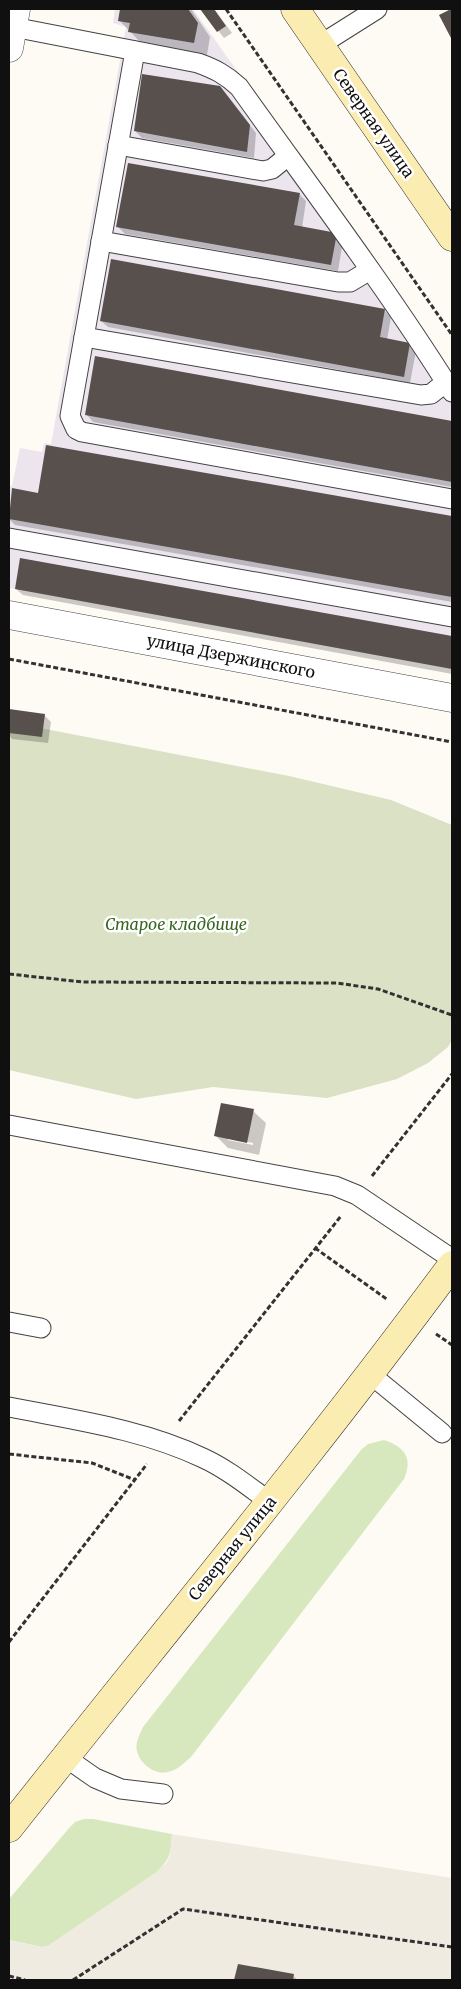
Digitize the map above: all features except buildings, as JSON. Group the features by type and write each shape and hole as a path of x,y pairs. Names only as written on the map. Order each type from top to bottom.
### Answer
{"main road":[{"name":"Северная улица","path":"295,9 452,237"},
{"name":"Северная улица","path":"9,1828 270,1502 452,1265"}],"street":[{"name":"улица Дзержинского","path":"9,615 452,698"}],"lane":[{"path":"320,45 377,9"},
{"path":"13,28 198,63 213,68 226,76 239,87 370,270 449,387 431,394 421,395 84,336"},
{"path":"135,51 70,416 76,429 82,432 452,499"},
{"path":"118,145 263,171 272,169 288,156"},
{"path":"101,241 338,282 350,282 370,270"},
{"path":"9,538 452,617"},
{"path":"9,1126 335,1186 357,1195 452,1259"},
{"path":"9,1322 41,1328"},
{"path":"370,1374 442,1433"},
{"path":"9,1407 128,1431 163,1441 204,1458 230,1472 270,1502"},
{"path":"65,1757 95,1778 121,1789 163,1794"}],"path":[{"path":"226,9 452,335"},
{"path":"9,659 452,742"},
{"path":"9,974 83,982 337,983 378,989 452,1015"},
{"path":"9,1642 163,1441 452,1074"},
{"path":"315,1248 452,1345"},
{"path":"9,1454 92,1463 135,1480"},
{"path":"73,1980 183,1909 452,1947"},
{"path":"9,1976 25,1980"}],"shaded area":[{"path":"115,9 193,9 452,374 452,669 9,588 9,486 12,486 20,448 42,452 44,443 51,444 126,27 113,23"},
{"path":"172,1834 452,1878 452,1980 9,1980 9,1940 42,1947 48,1946 157,1872 167,1862 170,1854"}],"green space":[{"name":"Старое кладбище","path":"9,722 289,776 391,800 452,825 452,1040 448,1047 428,1063 397,1079 327,1098 213,1087 136,1099 9,1070"},
{"path":"384,1440 397,1446 405,1454 408,1465 404,1479 191,1757 175,1770 168,1772 162,1773 145,1765 138,1754 137,1748 137,1740 143,1727 361,1450 368,1444"},
{"path":"93,1819 172,1834 171,1850 168,1859 157,1872 48,1946 42,1947 9,1940 9,1899 70,1827 75,1822"}]}
